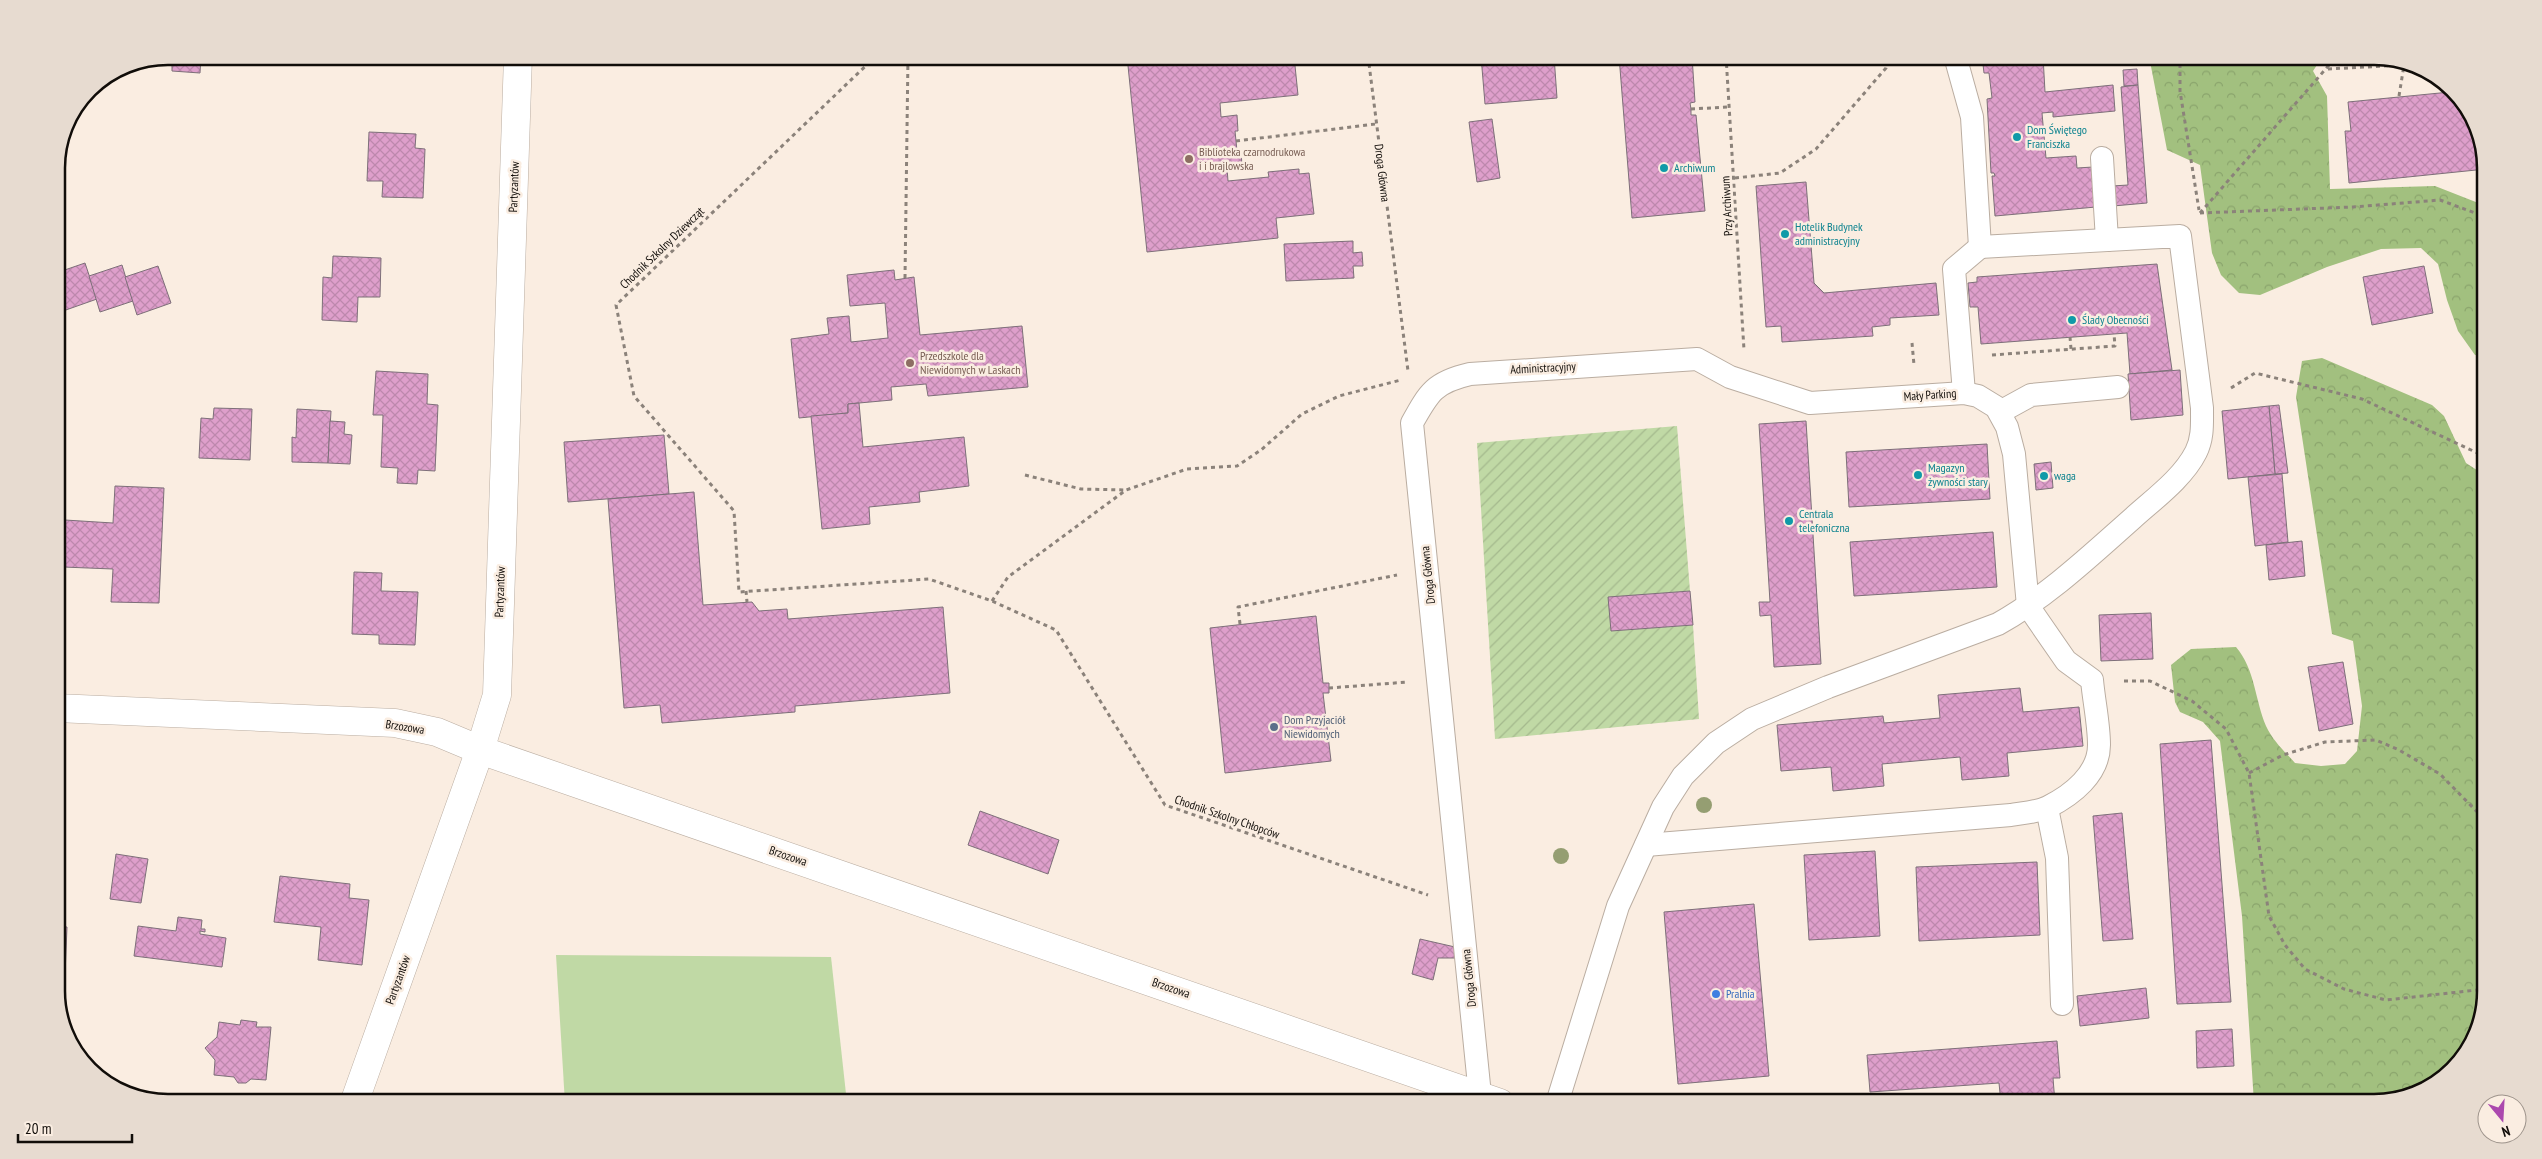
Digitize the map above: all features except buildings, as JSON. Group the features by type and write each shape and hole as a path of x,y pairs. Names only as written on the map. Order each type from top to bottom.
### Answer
{"street":[{"name":"Partyzantów","path":"357,1094 480,750 497,695 518,65"},
{"name":"Brzozowa","path":"65,708 395,723 437,732 480,750 1476,1094"}],"lane":[{"path":"1958,65 1972,116 1980,247"},
{"path":"2102,158 2107,240"},
{"path":"1561,1094 1618,906 1663,807 1683,776 1716,743 1752,719 1828,687 1998,624 2028,606 2070,573 2185,470 2196,453 2202,436 2202,408 2180,236 1980,247 1954,269 1964,393"},
{"name":"Mały Parking","path":"1697,359 1730,377 1810,403 1964,393 1978,396 2000,412"},
{"name":"Administracyjny","path":"1412,423 1428,394 1449,379 1470,374 1697,359"},
{"path":"1646,846 2011,816 2047,808 2068,795 2087,778 2096,766 2099,746 2092,680 2066,661 2028,606 2014,454 2000,412 2030,395 2118,387"},
{"name":"Droga Główna","path":"1412,423 1462,906 1489,1094"},
{"path":"2047,808 2057,858 2062,1004"}],"path":[{"name":"Chodnik Szkolny Dziewcząt","path":"746,591 739,592 734,511 634,396 616,305 867,65"},
{"path":"905,278 908,65"},
{"name":"Droga Główna","path":"1126,490 1188,469 1238,466 1261,450 1302,414 1339,396 1409,377 1369,65"},
{"name":"Przy Archiwum","path":"1727,65 1745,354"},
{"path":"1735,178 1780,173 1816,148 1887,65"},
{"path":"2180,65 2180,91 2200,213"},
{"path":"2180,236 2331,65"},
{"path":"2328,69 2381,66"},
{"path":"2399,96 2403,70"},
{"path":"1691,109 1729,107"},
{"path":"1236,142 1376,124"},
{"path":"2200,213 2353,207 2440,200 2477,214"},
{"path":"1962,357 2115,346 2114,334"},
{"path":"2070,338 2071,349"},
{"path":"2202,408 2255,373 2362,399 2477,453"},
{"path":"1025,475 1080,489 1126,490"},
{"path":"992,601 1008,577 1126,490"},
{"path":"1240,624 1238,607 1428,571"},
{"name":"Chodnik Szkolny Chłopców","path":"746,591 929,579 992,601 1056,630 1165,805 1462,906"},
{"path":"746,591 746,602"},
{"path":"1329,688 1439,679"},
{"path":"2092,680 2150,682 2192,701 2226,730 2249,773 2269,916 2285,945 2305,969 2344,989 2386,1000 2477,990"},
{"path":"2249,773 2283,754 2325,742 2376,740 2399,750 2440,774 2477,812"}],"green space":[{"path":"2151,65 2317,65 2313,71 2327,96 2330,189 2435,186 2477,202 2477,355 2458,331 2447,300 2438,264 2421,248 2381,249 2327,267 2260,295 2239,293 2221,275 2212,253 2200,165 2167,150"},
{"path":"2322,358 2432,405 2444,416 2466,463 2477,470 2476,1005 2472,1024 2463,1043 2447,1064 2420,1083 2388,1093 2253,1094 2242,916 2220,741 2203,722 2180,712 2175,702 2171,665 2191,649 2236,647 2251,675 2266,726 2295,763 2321,766 2345,764 2357,751 2362,706 2353,641 2332,634 2296,397 2302,361"},
{"path":"1677,426 1690,591 1609,597 1611,631 1693,625 1699,719 1495,739 1477,443"},
{"path":"556,955 831,957 846,1094 564,1094"}],"place":[{"name":"Dom Świętego Franciszka","path":"2017,137"},
{"name":"Biblioteka czarnodrukowa i i brajlowska","path":"1189,159"},
{"name":"Archiwum","path":"1664,168"},
{"name":"Hotelik Budynek administracyjny","path":"1785,234"},
{"name":"Ślady Obecności","path":"2072,320"},
{"name":"Przedszkole dla Niewidomych w Laskach","path":"910,363"},
{"name":"Magazyn żywności stary","path":"1918,475"},
{"name":"waga","path":"2044,476"},
{"name":"Centrala telefoniczna","path":"1789,521"},
{"name":"Dom Przyjaciół Niewidomych","path":"1274,727"},
{"name":"Pralnia","path":"1716,994"}]}
